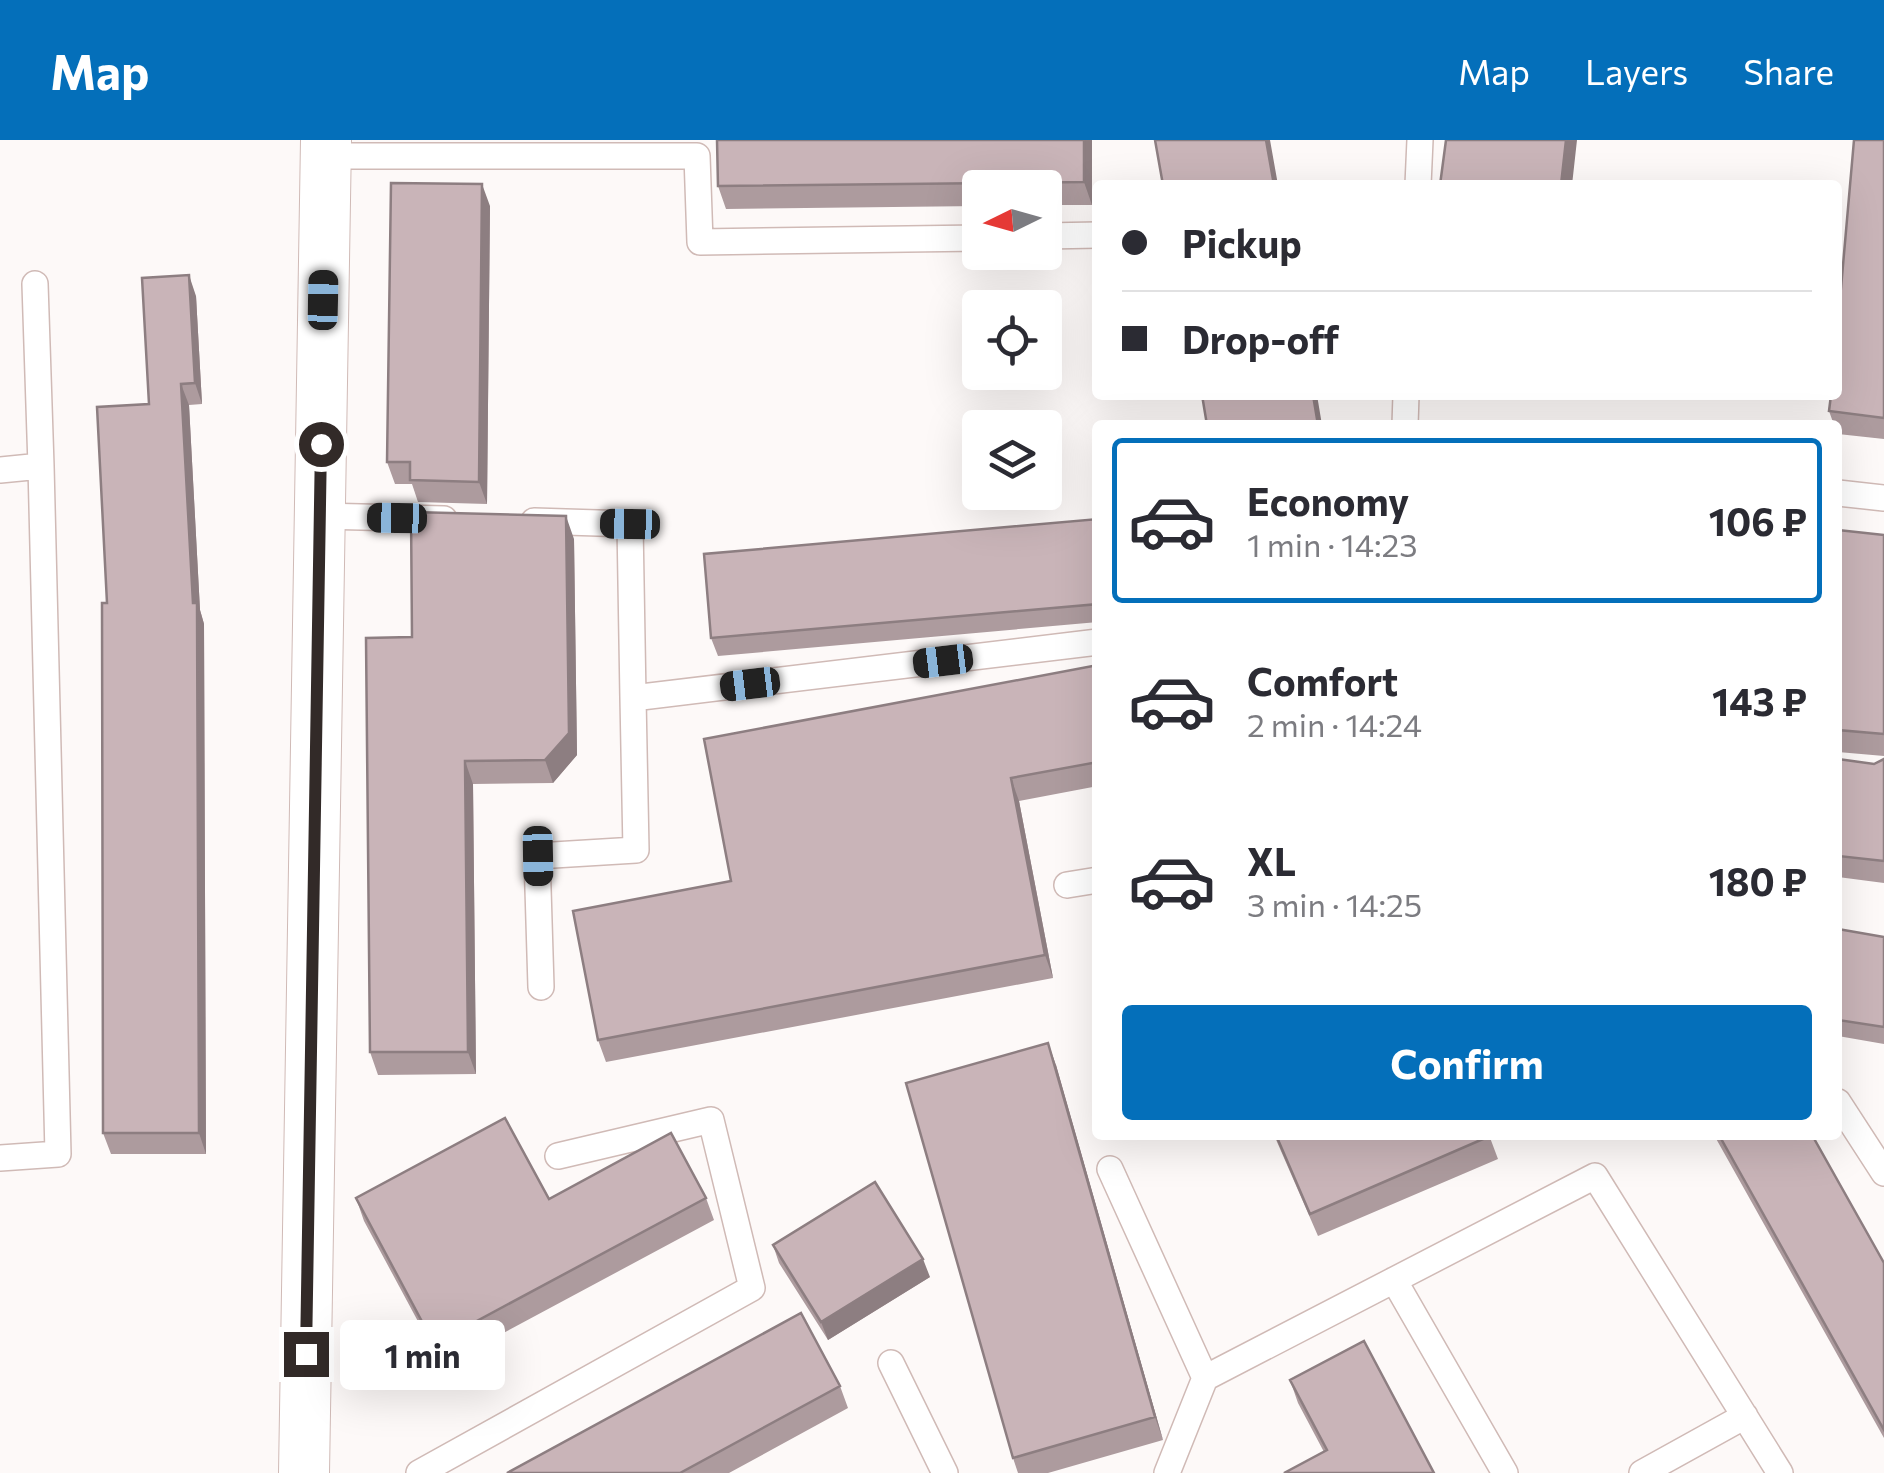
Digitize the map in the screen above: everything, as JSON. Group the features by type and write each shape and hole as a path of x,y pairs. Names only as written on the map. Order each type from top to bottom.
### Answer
{"street":[{"path":"304,1473 326,148"}],"lane":[{"path":"1418,180 1420,140"},
{"path":"326,148 697,148 700,242 962,238"},
{"path":"1062,236 1092,236"},
{"path":"0,1158 58,1154 35,284"},
{"path":"0,470 41,466"},
{"path":"1842,493 1884,498"},
{"path":"320,516 475,520"},
{"path":"514,521 630,524 636,850 538,856 541,987"},
{"path":"633,698 1092,643"},
{"path":"1067,885 1092,881"},
{"path":"1842,1108 1884,1173"},
{"path":"419,1473 752,1288 711,1120 558,1156"},
{"path":"1110,1169 1205,1378"},
{"path":"1168,1473 1205,1378 1595,1176 1780,1473"},
{"path":"1394,1280 1505,1473"},
{"path":"891,1364 944,1473"},
{"path":"1642,1473 1744,1416"}],"building":[{"path":"717,140 1084,140 1084,182 1062,182 1062,170 962,170 962,183 718,186"},
{"path":"1155,140 1266,140 1273,180 1162,180"},
{"path":"1446,140 1566,140 1562,180 1441,180"},
{"path":"1854,140 1884,140 1884,418 1829,411 1830,400 1842,400 1842,276"},
{"path":"391,183 482,184 479,482 410,480 410,462 387,462"},
{"path":"189,275 195,383 181,384 193,603 197,603 199,1133 103,1133 102,603 107,603 97,407 149,404 142,278"},
{"path":"1203,400 1314,400 1317,420 1206,420"},
{"path":"411,512 566,516 569,733 545,760 465,761 468,1052 370,1052 366,638 412,637"},
{"path":"1092,520 1092,605 711,638 704,554"},
{"path":"1842,530 1884,535 1884,734 1842,730"},
{"path":"1092,666 1092,763 1011,778 1045,955 598,1040 573,911 731,881 704,739"},
{"path":"1884,759 1884,861 1842,856 1842,760 1874,764"},
{"path":"1842,930 1884,937 1884,1027 1842,1021"},
{"path":"1048,1043 1155,1417 1013,1458 906,1083"},
{"path":"505,1118 549,1199 671,1133 706,1198 434,1344 356,1198"},
{"path":"1278,1140 1481,1140 1310,1214"},
{"path":"1722,1140 1815,1140 1884,1263 1884,1430"},
{"path":"875,1182 923,1259 821,1322 773,1245"},
{"path":"801,1313 840,1386 680,1473 507,1473"},
{"path":"1364,1341 1434,1473 1284,1473 1327,1450 1290,1380"}],"route":[{"path":"306,1354 321,444"}]}
